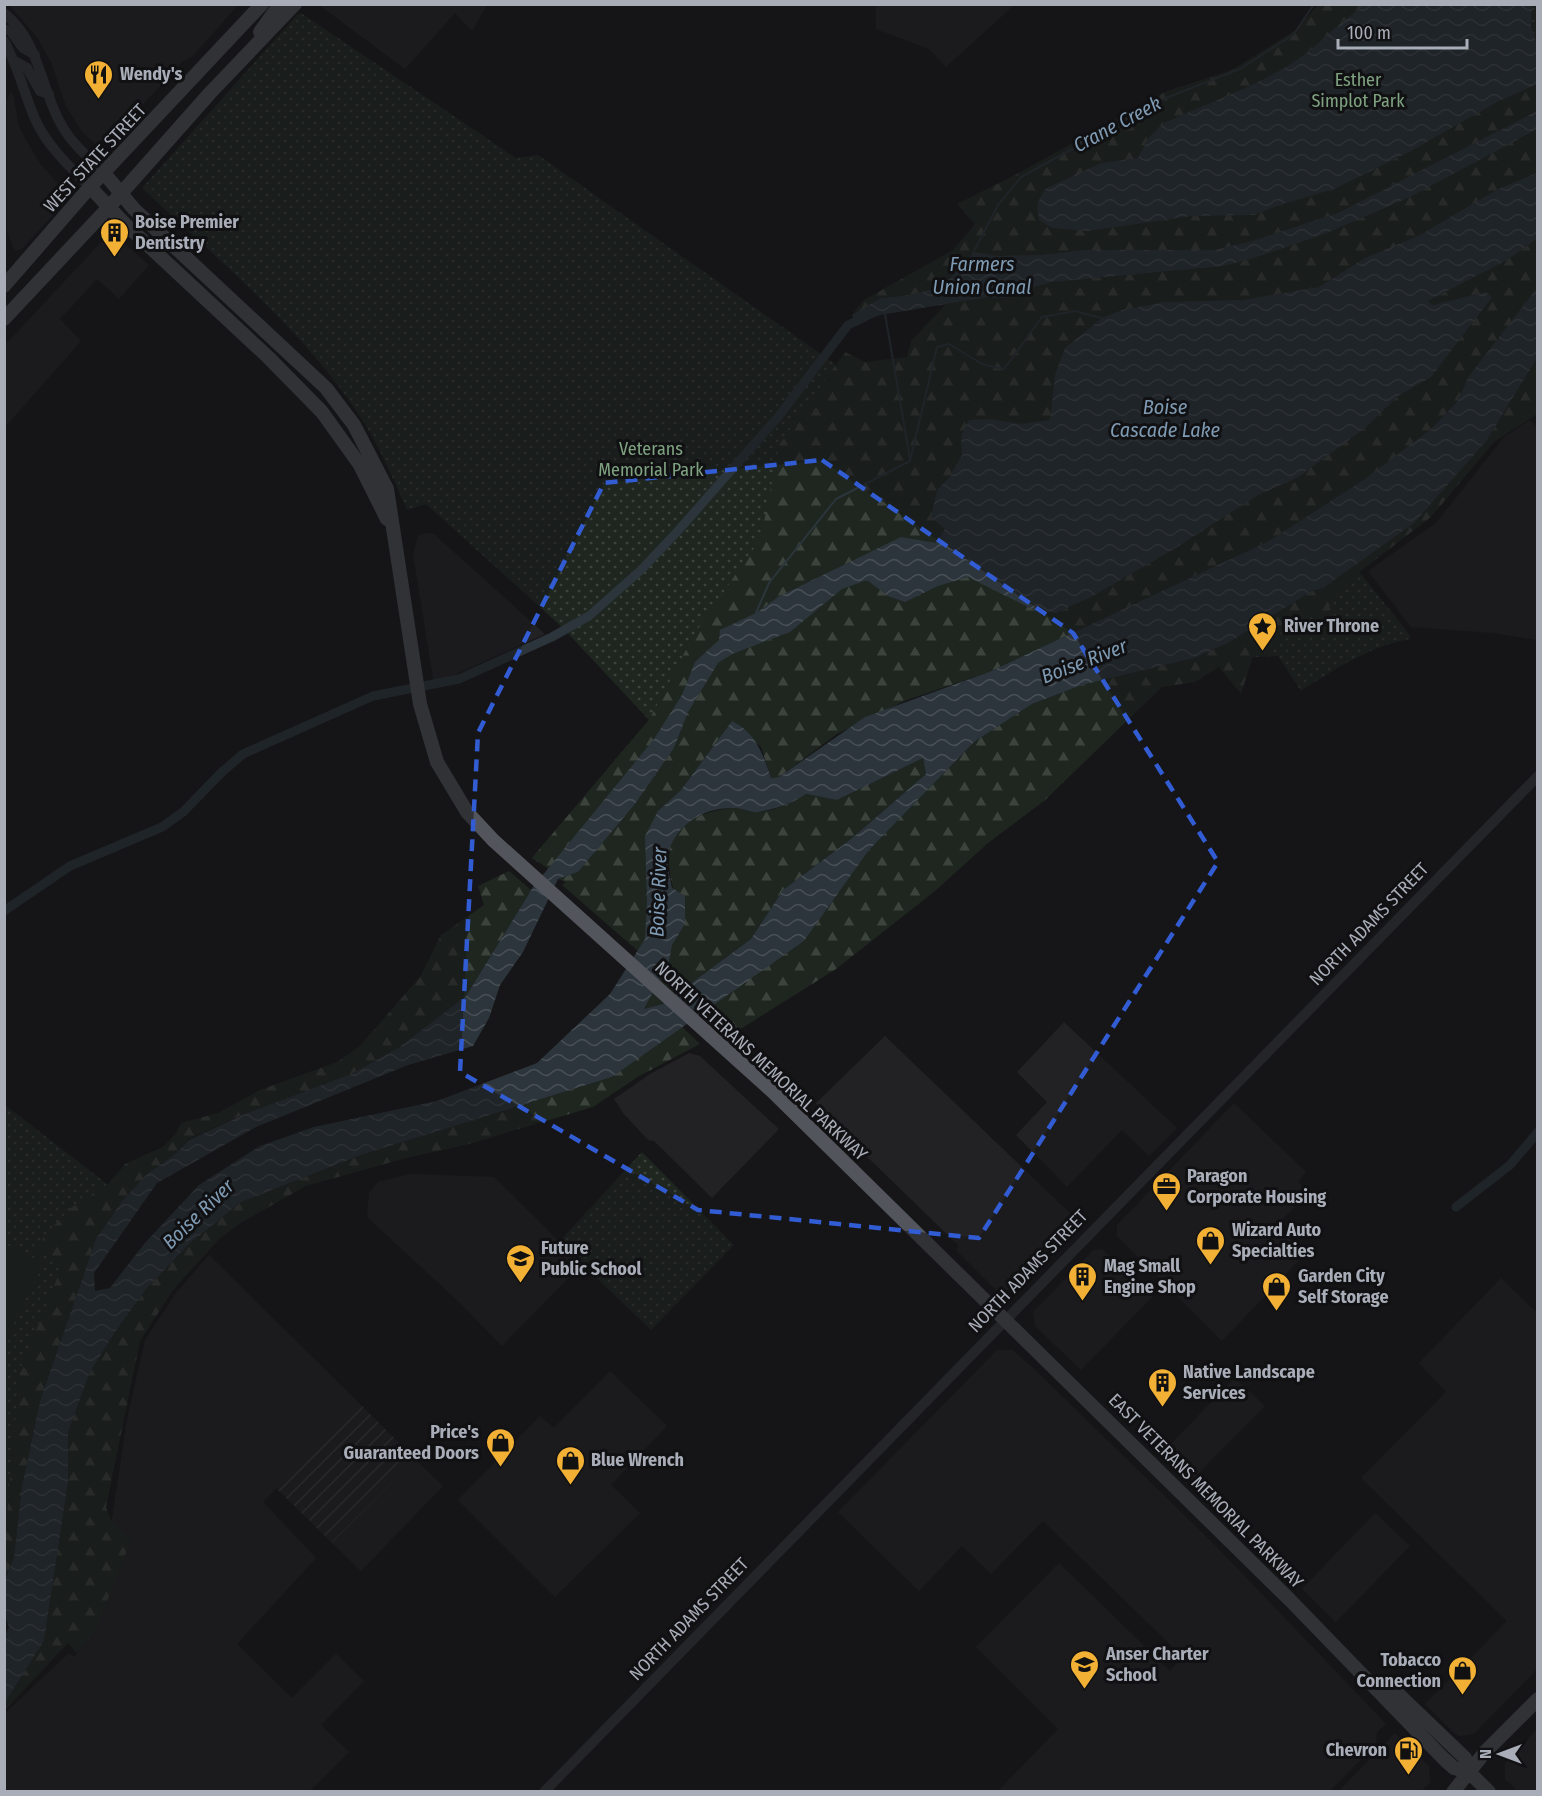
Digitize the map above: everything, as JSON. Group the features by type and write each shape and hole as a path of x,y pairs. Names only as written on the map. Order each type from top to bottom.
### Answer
{"main road":[{"path":"224,46 248,4"},
{"name":"WEST STATE STREET","path":"4,286 90,188 262,4"},
{"path":"242,59 280,4"},
{"path":"4,319 295,4"},
{"name":"NORTH VETERANS MEMORIAL PARKWAY","path":"104,173 134,209 326,388 348,415 368,447 387,489 420,704 436,762 467,812 516,860 772,1091 1004,1320"},
{"name":"NORTH VETERANS MEMORIAL PARKWAY","path":"90,188 268,357 322,412 360,465 393,531"},
{"name":"EAST VETERANS MEMORIAL PARKWAY","path":"1004,1320 1380,1690 1384,1699 1443,1758 1454,1768 1469,1772 1489,1791"},
{"path":"1453,1791 1538,1699"}],"street":[{"path":"4,13 18,26 36,55 61,125 104,173"},
{"path":"4,30 10,30 23,48 36,55"},
{"path":"4,40 16,62 40,130 60,157 90,188"},
{"path":"16,62 27,68 40,91 49,94"},
{"name":"NORTH ADAMS STREET","path":"544,1791 1538,776"}],"highlighted area":[{"path":"822,460 1073,633 1218,862 979,1238 698,1210 460,1072 478,733 604,483"}],"shaded area":[{"path":"876,4 1014,5 946,67 929,49 876,29"},
{"path":"9,5 238,5 192,57 182,62 107,143 99,147 83,133 66,106 51,62 37,37"},
{"path":"319,5 487,5 472,31 455,13 405,69"},
{"path":"11,92 14,97 18,124 26,140 41,165 62,188 61,205 22,249 15,251 7,232 7,100"},
{"path":"116,236 149,265 119,299 97,279 60,319 81,341 5,427 5,345 105,238"},
{"path":"1530,420 1538,428 1537,640 1493,633 1411,627 1368,571 1437,522 1504,437"},
{"path":"426,533 434,534 545,634 434,684 413,554 418,536"},
{"path":"1064,1022 1177,1128 1149,1156 1122,1130 1067,1187 1016,1135 1047,1102 1017,1072"},
{"path":"885,1036 1074,1217 1071,1228 1008,1290 997,1291 956,1250 959,1246 822,1113 816,1103"},
{"path":"689,1053 700,1056 779,1129 712,1198 654,1141 648,1140 623,1113 614,1099 650,1074"},
{"path":"1234,1103 1306,1172 1298,1182 1308,1193 1276,1226 1305,1254 1222,1341 1117,1236 1117,1225"},
{"path":"410,1174 494,1177 582,1264 502,1346 459,1302 367,1217 369,1193 378,1182"},
{"path":"1102,1249 1152,1297 1081,1370 1035,1326 1033,1312 1093,1250"},
{"path":"209,1255 359,1403 263,1502 316,1558 237,1644 292,1698 336,1654 364,1681 321,1725 349,1752 310,1791 5,1791 4,1714 69,1653 74,1657 95,1632 127,1419 145,1340 176,1293"},
{"path":"1501,1278 1537,1313 1537,1669 1474,1734 1460,1736 1455,1734 1425,1704 1507,1621 1361,1478 1446,1392 1419,1363"},
{"path":"997,1350 1012,1350 1031,1366 1216,1546 1386,1724 1377,1732 1376,1744 1330,1791 998,1791 1058,1729 976,1647 1059,1563 1170,1671 1183,1657 1043,1521 991,1574 962,1546 919,1591 838,1512"},
{"path":"610,1371 667,1426 611,1485 640,1513 555,1597 458,1500 540,1416 554,1428"},
{"path":"1235,1378 1265,1406 1192,1480 1164,1451"},
{"path":"359,1403 415,1459 332,1543 275,1487"},
{"path":"415,1459 443,1486 361,1571 332,1543"},
{"path":"1375,1513 1410,1546 1336,1622 1302,1589"},
{"path":"1537,1729 1537,1791 1518,1791 1505,1779 1505,1763"},
{"path":"1395,1733 1429,1766 1430,1783 1421,1791 1339,1791"}],"green space":[{"name":"Veterans Memorial Park","path":"1318,5 1537,5 1537,291 1431,429 1366,479 1269,541 654,739 549,869 532,858 649,720 562,627 426,504 407,510 372,435 334,381 256,294 142,188 301,13 516,158 538,155 949,444 953,250 1165,92 1232,70 1296,30"},
{"path":"1318,5 1365,5 1307,53 1286,67 1241,90 1164,123 1149,137 1138,158 1101,163 1075,176 1144,222 1192,216 1254,215 1334,189 1409,152 1499,101 1537,84 1537,111 1338,213 1252,241 1215,250 1083,250 1042,255 998,256 974,252 943,286 911,295 881,298 852,315 864,300 953,250 975,224 957,204 1017,174 1165,92 1232,70 1296,30"},
{"path":"1537,129 1537,173 1498,189 1420,235 1365,258 1319,287 1243,300 1065,348 1055,375 1051,420 1022,424 990,419 961,436 956,466 937,490 946,529 936,543 901,537 778,597 756,613 720,630 719,640 695,662 682,695 654,739 557,872 532,858 649,720 695,633 761,538 779,445 845,352 865,362 907,357 911,341 947,303 988,297 1006,298 1022,290 1052,282 1223,266 1251,259 1327,233 1412,196"},
{"path":"1537,239 1537,288 1469,376 1457,402 1431,429 1366,479 1269,541 989,672 904,701 837,734 779,777 771,778 761,747 732,721 681,790 658,811 645,939 638,951 562,885 566,882 558,879 578,872 635,804 674,748 688,712 718,663 732,654 790,632 842,589 868,580 888,596 938,586 967,577 1034,610 1056,613 1093,596 1177,547 1258,495 1297,478 1364,429 1398,396 1431,377 1485,292 1432,305 1427,301 1505,261"},
{"path":"1537,358 1537,414 1494,442 1431,517 1345,583 1333,596 1324,623 1313,630 1303,618 1295,616 1282,624 1280,631 1283,641 1269,646 1256,646 1241,694 1219,667 1195,682 1162,687 1044,801 988,843 935,891 836,969 731,1035 703,1011 804,941 869,850 974,742 1032,704 1082,685 1194,658 1228,643 1312,591 1323,588 1353,564 1487,440"},
{"path":"1353,564 1410,635 1410,639 1367,653 1301,691 1278,656 1235,658"},
{"path":"923,758 926,774 851,839 783,890 751,939 663,1004 644,1009 669,962 672,945 685,924 677,903 669,864 670,848 676,834 688,822 706,813 732,808 754,812 768,811 806,794 837,800"},
{"path":"509,871 531,890 466,996 398,1048 351,1074 247,1113 189,1139 174,1155 147,1174 122,1201 96,1239 40,1401 22,1486 14,1557 5,1580 5,1536 20,1370 63,1264 36,1251 45,1235 71,1208 109,1183 125,1164 163,1147 175,1135 181,1123 218,1113 260,1090 337,1062 360,1046 420,977 441,935 484,905 478,886"},
{"path":"681,1026 700,1044 639,1076 593,1107 469,1144 406,1158 306,1186 242,1222 220,1238 173,1290 140,1341 106,1507 111,1520 131,1540 95,1632 77,1653 68,1643 5,1710 5,1702 44,1641 68,1482 68,1432 90,1372 147,1288 189,1244 241,1202 364,1154 612,1077"},
{"path":"5,1105 111,1187 20,1373 5,1536"},
{"path":"642,1152 734,1245 651,1330 559,1242"},
{"path":"5,1244 43,1263 5,1342"}],"water":[{"name":"Esther Simplot Park","path":"1365,5 1532,5 1531,26 1537,44 1537,84 1499,101 1409,152 1334,189 1254,215 1192,216 1088,231 1052,228 1039,220 1037,204 1045,189 1101,163 1138,158 1149,137 1164,123 1241,90 1286,67 1307,53"},
{"name":"Farmers Union Canal","path":"1537,111 1537,129 1412,196 1327,233 1251,259 1223,266 1052,282 1022,290 1006,298 988,297 880,315 857,324 852,315 881,298 911,295 943,286 974,252 998,256 1042,255 1083,250 1215,250 1252,241 1338,213"},
{"path":"1537,173 1537,239 1505,261 1428,301 1433,305 1486,292 1492,297 1431,377 1398,396 1364,429 1297,478 1258,495 1177,547 1093,596 1056,613 1034,610 968,577 938,586 905,602 888,596 867,580 842,589 790,632 732,654 718,663 688,712 674,748 635,804 578,872 558,879 523,952 500,985 489,1018 473,1046 408,1065 256,1127 157,1183 94,1273 95,1291 110,1288 144,1244 199,1185 260,1146 314,1127 437,1101 537,1063 610,994 645,939 647,901 645,836 658,811 681,790 732,721 747,732 758,745 771,778 779,777 865,717 989,672 1269,541 1365,479 1431,429 1457,402 1469,376 1537,288 1537,358 1487,440 1414,523 1323,588 1312,591 1228,643 1194,658 1082,685 1032,704 974,742 869,850 804,941 612,1077 364,1154 241,1202 189,1244 147,1288 90,1372 68,1432 68,1482 44,1641 5,1702 5,1636 9,1627 5,1616 5,1580 14,1557 22,1486 40,1401 96,1239 122,1201 147,1174 174,1155 189,1140 247,1113 351,1074 398,1048 466,996 533,887 654,739 682,695 695,662 719,640 720,630 756,613 778,597 901,537 936,543 945,529 931,517 937,490 949,478 962,455 961,436 969,420 990,419 1022,424 1050,420 1055,375 1065,348 1102,318 1122,310 1165,302 1243,300 1319,287 1365,258 1420,235 1498,189","holes":["923,758 926,774 851,839 783,890 751,939 663,1004 644,1009 669,962 672,945 685,924 685,896 672,888 668,872 668,855 677,834 684,826 702,814 712,811 735,808 758,812 783,806 806,794 837,800"]}],"waterway":[{"name":"Crane Creek","path":"973,253 998,205 1021,177 1166,98 1240,69 1294,34 1314,4"},
{"path":"756,613 769,583 836,499 910,461 937,347 949,344 982,364 1004,369 1042,317 1075,311 1102,318"},
{"path":"885,314 910,459"},
{"name":"Farmers Union Canal","path":"4,911 70,866 162,827 183,812 243,754 373,696 459,679 552,637 589,616 641,570 676,533 778,417 848,325 865,317"},
{"path":"1456,1207 1510,1165 1538,1132"}],"place":[{"name":"Wendy's","path":"99,100"},
{"name":"Boise Premier Dentistry","path":"114,258"},
{"name":"River Throne","path":"1263,652"},
{"name":"Paragon Corporate Housing","path":"1166,1212"},
{"name":"Wizard Auto Specialties","path":"1211,1266"},
{"name":"Future Public School","path":"520,1284"},
{"name":"Mag Small Engine Shop","path":"1083,1302"},
{"name":"Garden City Self Storage","path":"1277,1312"},
{"name":"Native Landscape Services","path":"1162,1408"},
{"name":"Price's Guaranteed Doors","path":"500,1468"},
{"name":"Blue Wrench","path":"570,1486"},
{"name":"Anser Charter School","path":"1085,1690"},
{"name":"Tobacco Connection","path":"1462,1696"},
{"name":"Chevron","path":"1408,1776"}],"water label":[{"name":"Boise Cascade Lake","path":"1165,418"},
{"name":"Boise River","path":"1084,661"},
{"name":"Boise River","path":"658,892"},
{"name":"Boise River","path":"198,1214"}]}
